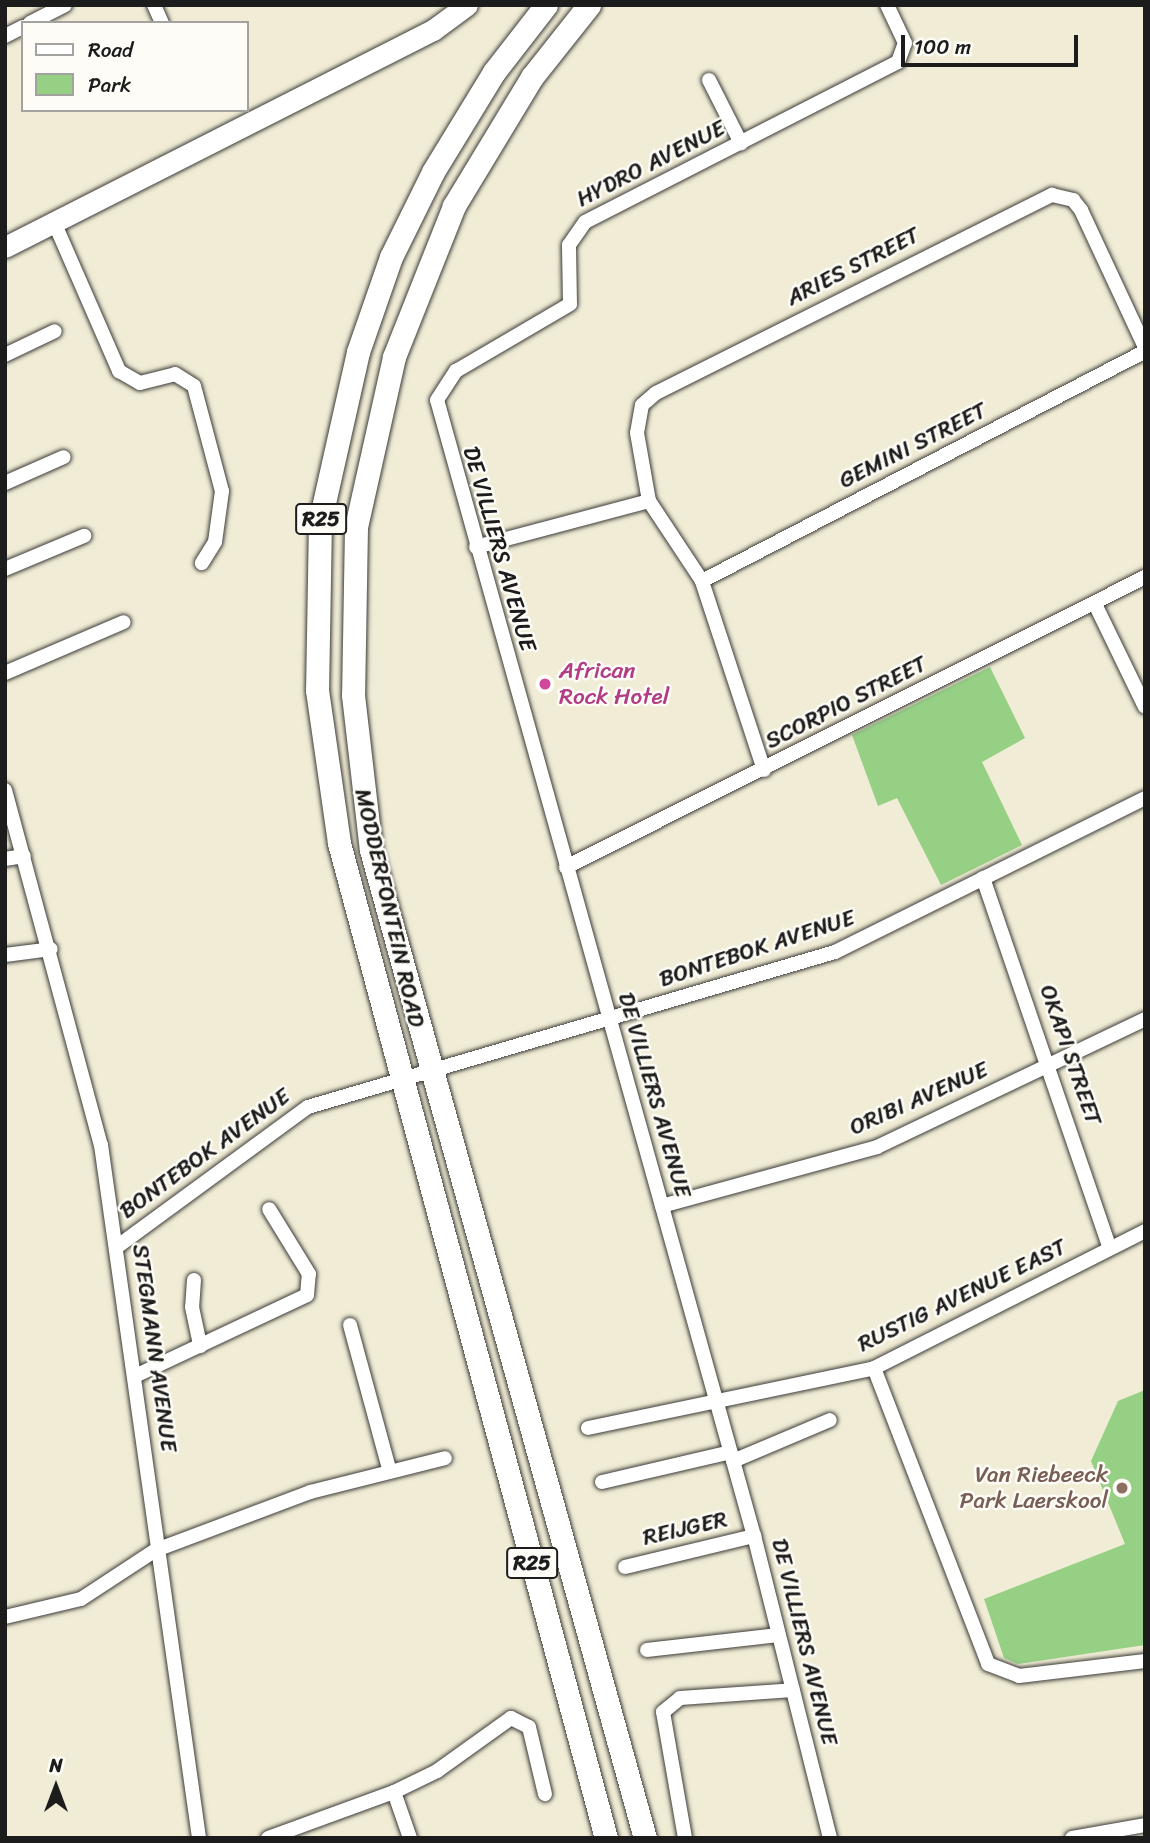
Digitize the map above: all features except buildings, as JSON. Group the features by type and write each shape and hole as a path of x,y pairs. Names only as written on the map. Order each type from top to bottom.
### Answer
{"main road":[{"name":"MODDERFONTEIN ROAD","path":"546,5 494,72 391,257 358,352 320,522 315,603 324,763 400,1078 606,1838"},
{"name":"MODDERFONTEIN ROAD","path":"589,5 492,139 434,250 394,357 356,527 351,608 357,769 371,850 427,1070 645,1838"}],"street":[{"path":"37,21 65,5"},
{"path":"154,5 161,21"},
{"path":"5,247 433,30 467,5"},
{"name":"HYDRO AVENUE","path":"456,371 562,314 572,293 569,245 585,222 898,62 905,43 887,5"},
{"path":"5,36 21,28"},
{"path":"709,80 741,143"},
{"name":"ARIES STREET","path":"649,501 637,419 656,393 1041,198 1073,200 1145,349"},
{"path":"54,222 119,371 140,383 175,374 194,386 222,491 215,542 202,563"},
{"path":"5,355 55,331"},
{"name":"GEMINI STREET","path":"702,581 1145,349"},
{"name":"DE VILLIERS AVENUE","path":"456,371 437,400 437,418 476,547 716,1398 754,1536 830,1838"},
{"path":"5,483 64,457"},
{"path":"476,547 649,501 702,581 764,770"},
{"path":"5,569 84,536"},
{"name":"SCORPIO STREET","path":"566,867 1145,577"},
{"path":"1095,604 1145,707"},
{"path":"5,673 124,622"},
{"name":"STEGMANN AVENUE","path":"5,790 88,1080 118,1246 156,1550 199,1838"},
{"name":"BONTEBOK AVENUE","path":"118,1246 282,1122 334,1097 609,1021 835,952 1145,798"},
{"path":"5,859 24,856"},
{"name":"OKAPI STREET","path":"983,878 1051,1064 1110,1248"},
{"path":"5,955 51,949"},
{"name":"ORIBI AVENUE","path":"662,1206 877,1147 1145,1019"},
{"path":"135,1376 310,1289 304,1263 269,1209"},
{"name":"RUSTIG AVENUE EAST","path":"588,1428 716,1398 874,1368 1145,1231"},
{"path":"194,1280 192,1307 200,1346"},
{"path":"351,1325 389,1469"},
{"path":"874,1368 988,1664 1019,1676 1145,1661"},
{"path":"602,1482 732,1456 830,1420"},
{"path":"5,1617 96,1593 156,1550 389,1469 445,1458"},
{"name":"REIJGER","path":"625,1567 754,1536"},
{"path":"646,1650 778,1635"},
{"path":"685,1838 663,1712 680,1698 793,1690"},
{"path":"268,1838 394,1792 518,1717 529,1727 545,1794"},
{"path":"394,1792 410,1838"},
{"path":"1072,1838 1145,1825"}],"green space":[{"path":"990,667 1025,738 982,762 1022,845 941,885 897,798 878,806 852,735"},
{"path":"1145,1390 1145,1645 1018,1664 1004,1658 984,1599 1125,1544 1091,1461 1118,1401"}],"place":[{"name":"African Rock Hotel","path":"545,684"},
{"name":"Van Riebeeck Park Laerskool","path":"1122,1488"}]}
